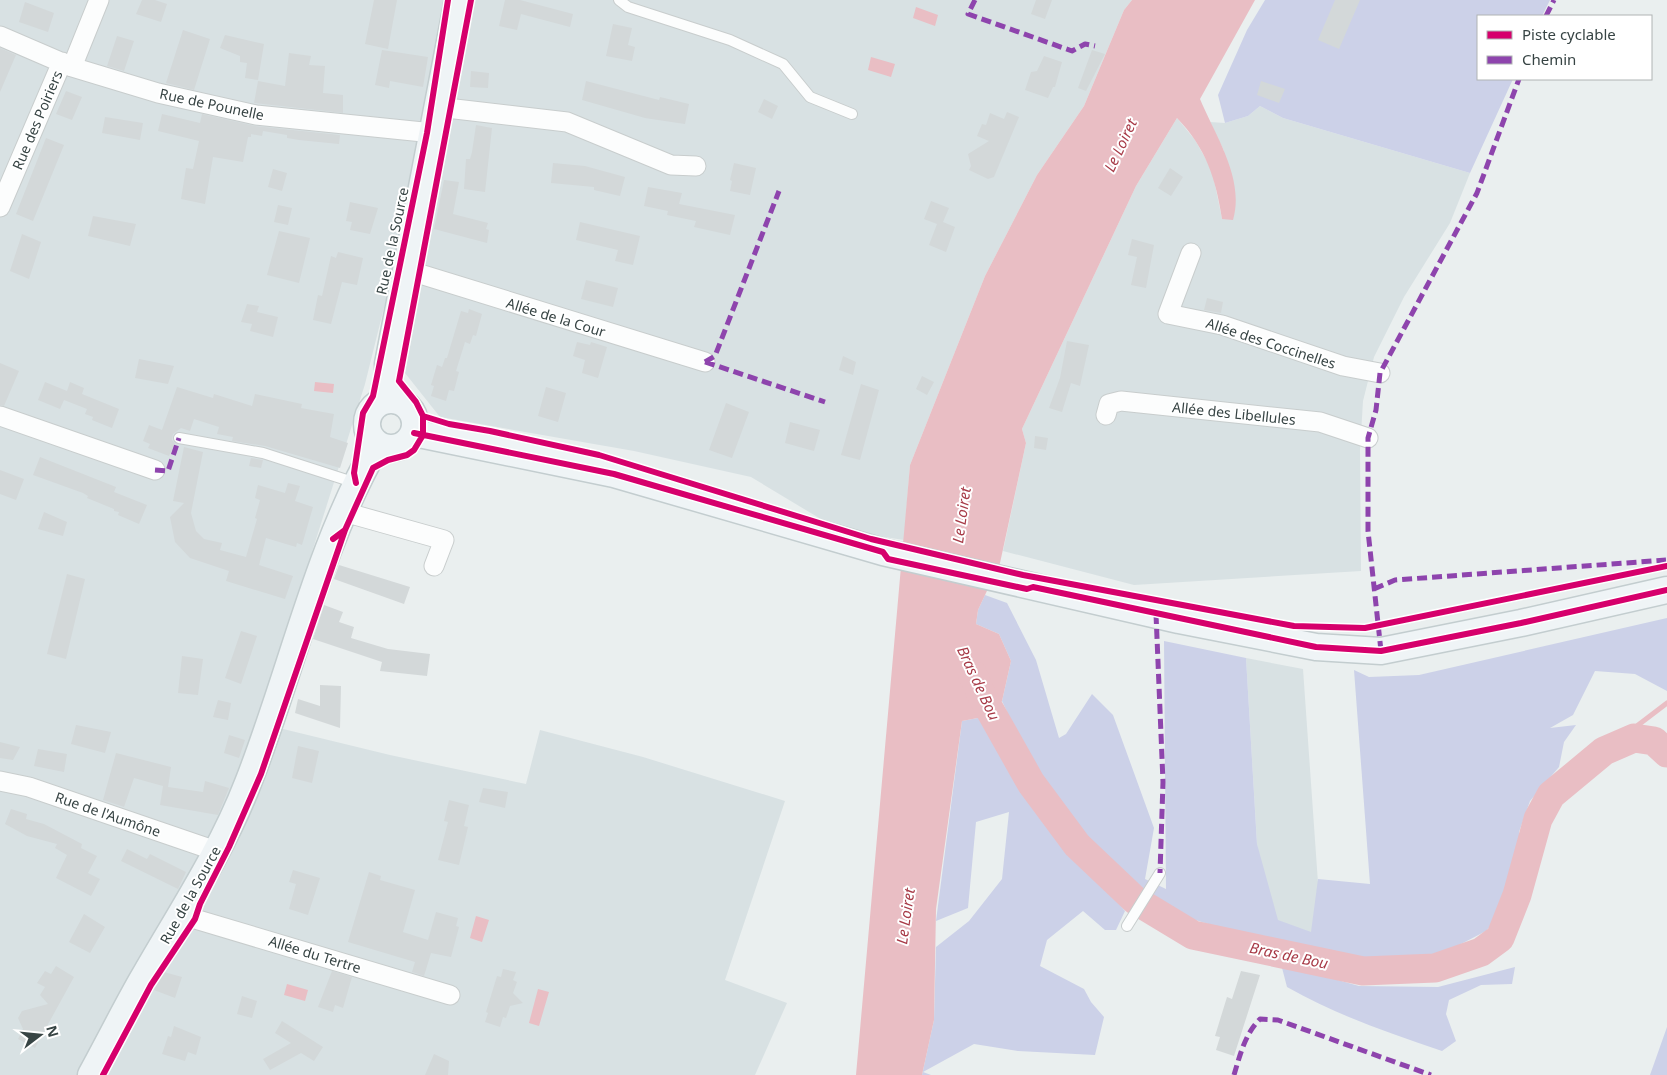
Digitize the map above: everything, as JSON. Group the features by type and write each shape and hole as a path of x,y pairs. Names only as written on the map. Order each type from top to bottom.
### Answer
{"street":[{"name":"Rue des Poiriers","path":"0,206 99,0"},
{"name":"Rue de la Source","path":"389,400 388,364 458,0"},
{"name":"Rue de Pounelle","path":"0,36 67,65 158,93 256,115 433,133"},
{"path":"438,107 567,122 672,166 696,166"},
{"name":"Allée des Coccinelles","path":"1191,253 1168,314 1222,325 1343,366 1380,373"},
{"name":"Allée de la Cour","path":"406,270 705,362"},
{"path":"389,400 403,403 410,409 415,424 414,433 405,444 391,449 377,444 368,433 367,418 375,406 389,400"},
{"name":"Allée des Libellules","path":"1106,415 1109,404 1121,401 1320,422 1368,438"},
{"path":"0,416 155,470"},
{"path":"414,433 614,474 883,552 1033,587 1316,647 1381,651 1521,623 1667,590"},
{"name":"Rue de la Source","path":"91,1075 140,983 185,908 216,851 248,784 344,512 377,444"},
{"path":"344,512 444,540 434,566"},
{"name":"Rue de l'Aumône","path":"0,781 29,787 216,851"},
{"name":"Allée du Tertre","path":"185,908 195,918 450,995"}],"lane":[{"path":"619,0 628,7 730,40 783,64 810,97 852,114"},
{"path":"179,438 263,453 356,484"},
{"path":"1127,926 1160,873"}],"shaded area":[{"path":"0,0 446,0 410,203 365,384 259,720 279,728 390,755 526,784 540,730 643,757 785,801 725,980 787,1003 755,1075 0,1075"},
{"path":"470,0 1132,0 1124,10 1084,106 1037,175 985,276 910,465 904,540 839,530 751,477 634,451 440,417 405,373 445,125"},
{"path":"1265,0 1550,0 1542,15 1477,15 1477,80 1513,80 1470,173 1283,118 1260,106 1248,116 1225,123 1218,95 1247,30"},
{"path":"1260,106 1283,118 1470,173 1450,223 1404,297 1374,357 1363,401 1360,450 1361,571 1134,585 1003,551 1026,443 1022,429 1136,186 1177,118 1195,140 1212,170 1222,219 1224,151 1210,122 1225,123 1248,116"},
{"path":"985,595 1007,603 1036,660 1059,738 1066,734 1092,694 1113,715 1154,828 1145,879 1166,889 1164,641 1246,658 1257,844 1278,920 1311,932 1318,879 1370,884 1354,670 1369,677 1419,675 1667,618 1667,691 1635,674 1595,671 1573,715 1550,728 1576,725 1564,742 1559,767 1530,801 1519,832 1519,853 1510,888 1498,917 1486,931 1438,956 1376,960 1336,957 1189,918 1161,904 1072,826 1017,733 1002,701 1011,661 999,634 976,624 978,610"},
{"path":"1246,658 1303,669 1323,954 1261,911"},
{"path":"983,717 1027,797 1125,911 1116,930 1105,930 1083,911 1047,940 1040,966 1084,989 1091,1002 1104,1017 1095,1055 1018,1051 974,1044 923,1072 931,1075 922,1075 934,1020 936,947 969,921 1002,879 1009,812 976,822 968,908 936,921 962,721"},
{"path":"1281,964 1359,986 1438,987 1515,967 1512,984 1481,985 1449,1000 1446,1014 1456,1041 1442,1051 1363,1023 1287,987"},
{"path":"1667,1027 1667,1075 1650,1075"}],"water":[{"name":"Le Loiret","path":"1132,0 1255,0 1200,99 1232,173 1236,205 1233,220 1222,219 1217,191 1208,165 1195,141 1177,118 1136,186 1022,429 1026,443 1000,563 978,610 976,624 999,634 1011,661 1002,701 983,717 962,721 936,909 934,1020 922,1075 856,1075 910,465 985,276 1037,175 1084,106 1124,10"},
{"path":"916,7 938,15 935,26 913,18"},
{"path":"871,57 895,64 891,77 868,70"},
{"path":"315,382 334,384 333,393 314,391"},
{"path":"476,916 489,920 482,942 470,938"},
{"path":"287,984 308,990 305,1001 284,995"},
{"path":"538,989 549,992 539,1026 529,1023"}],"building":[{"path":"142,0 155,0 167,4 161,22 136,14"},
{"path":"374,0 397,0 388,49 365,44"},
{"path":"505,0 520,0 573,14 570,27 521,14 517,30 499,26"},
{"path":"1036,0 1052,0 1045,19 1031,14"},
{"path":"1335,0 1360,0 1339,49 1318,40"},
{"path":"25,2 54,13 48,32 19,22"},
{"path":"613,24 632,28 628,45 635,47 632,61 606,56"},
{"path":"183,30 210,39 194,90 166,83"},
{"path":"225,35 264,44 258,80 245,78 247,63 240,62 240,56 220,48"},
{"path":"117,36 134,41 124,71 107,66"},
{"path":"0,48 16,55 0,92"},
{"path":"382,50 428,57 423,87 390,81 389,88 375,85"},
{"path":"1092,50 1105,54 1086,91 1078,88"},
{"path":"289,53 311,56 309,65 325,66 323,93 343,95 343,113 254,103 258,81 285,86"},
{"path":"1044,56 1062,62 1055,87 1053,87 1048,98 1025,90 1031,72 1037,71"},
{"path":"471,71 489,73 488,88 470,87"},
{"path":"586,81 659,100 660,97 689,104 685,124 645,118 582,100"},
{"path":"1261,81 1285,89 1279,103 1257,95"},
{"path":"66,91 82,97 72,120 56,114"},
{"path":"764,99 778,106 772,119 758,112"},
{"path":"1007,112 1019,117 994,177 988,179 969,170 971,166 968,154 989,141 977,136 982,124 986,125 990,113 1004,119"},
{"path":"162,114 200,123 202,114 255,126 340,135 339,144 287,138 287,135 263,131 262,136 251,134 251,137 248,137 243,162 213,157 205,204 181,199 186,168 193,169 199,141 158,131"},
{"path":"105,117 143,123 140,140 102,133"},
{"path":"476,125 492,128 485,192 464,189 466,159 470,159"},
{"path":"46,138 64,145 33,221 16,214"},
{"path":"553,163 585,166 625,177 620,196 594,190 594,187 551,183"},
{"path":"734,163 756,168 750,195 730,191 732,181 730,180"},
{"path":"1170,168 1183,177 1171,196 1158,188"},
{"path":"273,169 287,173 282,191 268,187"},
{"path":"444,180 459,182 453,214 488,223 486,229 489,230 487,243 434,229"},
{"path":"648,187 682,193 679,204 735,215 730,235 694,227 696,221 667,215 668,211 644,206"},
{"path":"931,201 949,208 943,222 955,227 946,252 929,245 937,224 924,219"},
{"path":"350,202 378,208 370,234 350,230 352,222 346,221"},
{"path":"278,205 292,208 288,225 274,222"},
{"path":"93,216 136,224 130,246 88,236"},
{"path":"580,222 640,236 633,265 615,261 618,250 576,240"},
{"path":"279,231 310,238 299,283 267,275"},
{"path":"22,234 41,242 29,279 10,271"},
{"path":"1132,239 1154,245 1146,288 1131,285 1137,257 1128,255"},
{"path":"338,252 363,258 357,285 342,282 331,324 313,320 318,295 322,296 331,256 336,258"},
{"path":"586,280 618,288 613,307 581,299"},
{"path":"1207,298 1223,302 1221,313 1204,310"},
{"path":"247,304 259,306 257,312 278,317 273,337 250,331 252,324 241,322"},
{"path":"469,309 482,314 476,336 473,335 470,344 465,342 456,371 459,372 454,391 449,390 446,401 431,396 434,386 431,385 437,365 442,367 445,358 447,358 461,311 468,313"},
{"path":"1067,341 1089,345 1080,386 1071,383 1062,412 1049,408 1060,378"},
{"path":"577,342 590,345 591,342 607,347 598,378 582,373 585,360 573,356"},
{"path":"843,356 856,362 853,375 839,370"},
{"path":"139,359 174,366 168,384 135,378"},
{"path":"0,363 19,371 4,406 0,405"},
{"path":"922,376 934,382 927,395 916,389"},
{"path":"45,382 67,391 70,382 84,388 82,394 119,409 112,428 92,420 93,417 85,414 87,409 64,400 60,409 38,400"},
{"path":"861,384 879,390 860,460 841,455"},
{"path":"177,387 213,398 214,394 252,406 255,394 302,404 301,408 334,414 330,437 348,443 340,468 265,446 232,441 233,437 217,434 219,427 194,419 190,431 181,428 173,434 172,440 175,443 169,456 148,448 150,444 143,441 149,425 162,430"},
{"path":"546,387 566,393 558,422 538,416"},
{"path":"726,403 749,412 732,458 709,450"},
{"path":"790,422 820,430 814,451 785,443"},
{"path":"1035,436 1048,438 1046,450 1034,448"},
{"path":"184,447 203,452 191,513 196,531 204,539 222,543 220,550 246,557 257,519 255,518 260,500 255,498 258,485 285,493 288,483 300,486 295,501 313,507 302,545 297,543 296,547 266,538 259,565 293,576 285,599 226,581 229,571 190,558 175,542 170,517 184,503 173,501"},
{"path":"40,457 116,487 114,492 147,505 139,524 118,515 119,512 114,511 114,509 87,498 88,496 83,493 33,475"},
{"path":"251,458 263,460 261,468 249,466"},
{"path":"0,470 24,479 16,500 0,494"},
{"path":"44,512 67,522 63,536 38,529"},
{"path":"339,565 410,587 404,604 334,579"},
{"path":"67,574 85,579 66,659 47,654"},
{"path":"324,605 343,612 339,622 354,627 351,638 388,649 430,654 427,676 380,671 382,662 313,639"},
{"path":"241,631 257,636 241,684 225,678"},
{"path":"182,656 203,659 198,695 178,693"},
{"path":"320,685 341,686 340,728 295,713 298,699 320,706"},
{"path":"218,700 231,703 228,720 213,717"},
{"path":"76,725 111,732 105,753 71,744"},
{"path":"229,735 245,740 239,758 224,753"},
{"path":"0,742 20,747 13,760 0,758"},
{"path":"298,746 319,751 312,783 292,778"},
{"path":"38,749 67,754 64,772 34,766"},
{"path":"116,753 171,767 168,787 203,792 205,781 229,788 218,815 160,805 163,786 134,778 124,807 103,800"},
{"path":"483,788 508,792 505,808 479,802"},
{"path":"449,800 469,805 464,826 468,827 459,865 438,860 448,822 444,821"},
{"path":"11,809 27,814 26,819 44,824 82,844 81,848 97,856 88,873 100,879 91,896 56,878 67,855 55,848 57,844 27,836 5,824"},
{"path":"127,849 147,859 150,854 186,872 178,889 121,861"},
{"path":"293,870 320,878 308,915 289,909 296,884 289,882"},
{"path":"369,872 381,876 380,880 415,890 403,932 428,940 436,912 458,918 456,926 459,927 451,957 431,953 424,976 412,972 415,962 348,942"},
{"path":"84,914 105,927 90,953 69,942"},
{"path":"56,966 74,977 35,1048 18,1039 23,1029 18,1018 22,1011 48,1004 40,995 45,987 37,983 45,971 51,974"},
{"path":"503,969 516,972 513,980 517,982 513,993 523,1003 510,1006 506,1018 503,1017 500,1027 485,1022 488,1013 486,1012 497,976 501,977"},
{"path":"332,971 352,977 343,1008 335,1005 333,1012 318,1007"},
{"path":"1241,971 1260,975 1234,1056 1216,1050 1220,1037 1215,1036 1227,997 1232,999"},
{"path":"164,972 182,977 175,998 154,990"},
{"path":"242,996 257,1001 252,1018 237,1014"},
{"path":"282,1021 323,1047 314,1061 301,1053 270,1070 263,1059 291,1043 275,1033"},
{"path":"174,1026 201,1037 196,1055 188,1052 185,1061 162,1054 168,1036 171,1037"},
{"path":"434,1054 449,1061 448,1075 425,1075"}],"waterway":[{"name":"Bras de Bou","path":"973,675 982,696 1031,783 1077,845 1135,900 1193,935 1363,971 1435,968 1481,952 1500,938 1517,895 1538,819 1551,795 1604,751 1634,738 1654,741 1667,753"},
{"path":"1604,751 1667,703"}],"marked path":[{"path":"975,0 968,14 1072,51 1085,44 1095,46"},
{"path":"1546,15 1554,0"},
{"path":"1381,651 1368,531 1368,438 1376,410 1380,373 1477,193 1519,80"},
{"path":"705,362 715,356 779,191"},
{"path":"705,362 825,402"},
{"path":"155,470 168,471 179,438"},
{"path":"1374,589 1395,580 1666,560"},
{"path":"1156,614 1163,782 1160,873"},
{"path":"1234,1075 1250,1031 1260,1019 1278,1020 1431,1075"}],"cycle path":[{"path":"356,483 354,473 363,413 373,396 427,133 448,0"},
{"path":"399,381 471,0"},
{"path":"333,539 345,530 373,468 388,460 407,455 414,450 423,435 423,416 416,402 399,381"},
{"path":"423,416 449,424 599,455 871,539 1023,575 1294,626 1365,628 1667,566"},
{"path":"414,433 614,474 883,552 888,559 1027,589 1033,587 1316,647 1381,651 1521,623 1667,590"},
{"path":"103,1075 151,985 195,919 200,904 229,847 261,774 345,530"}]}
